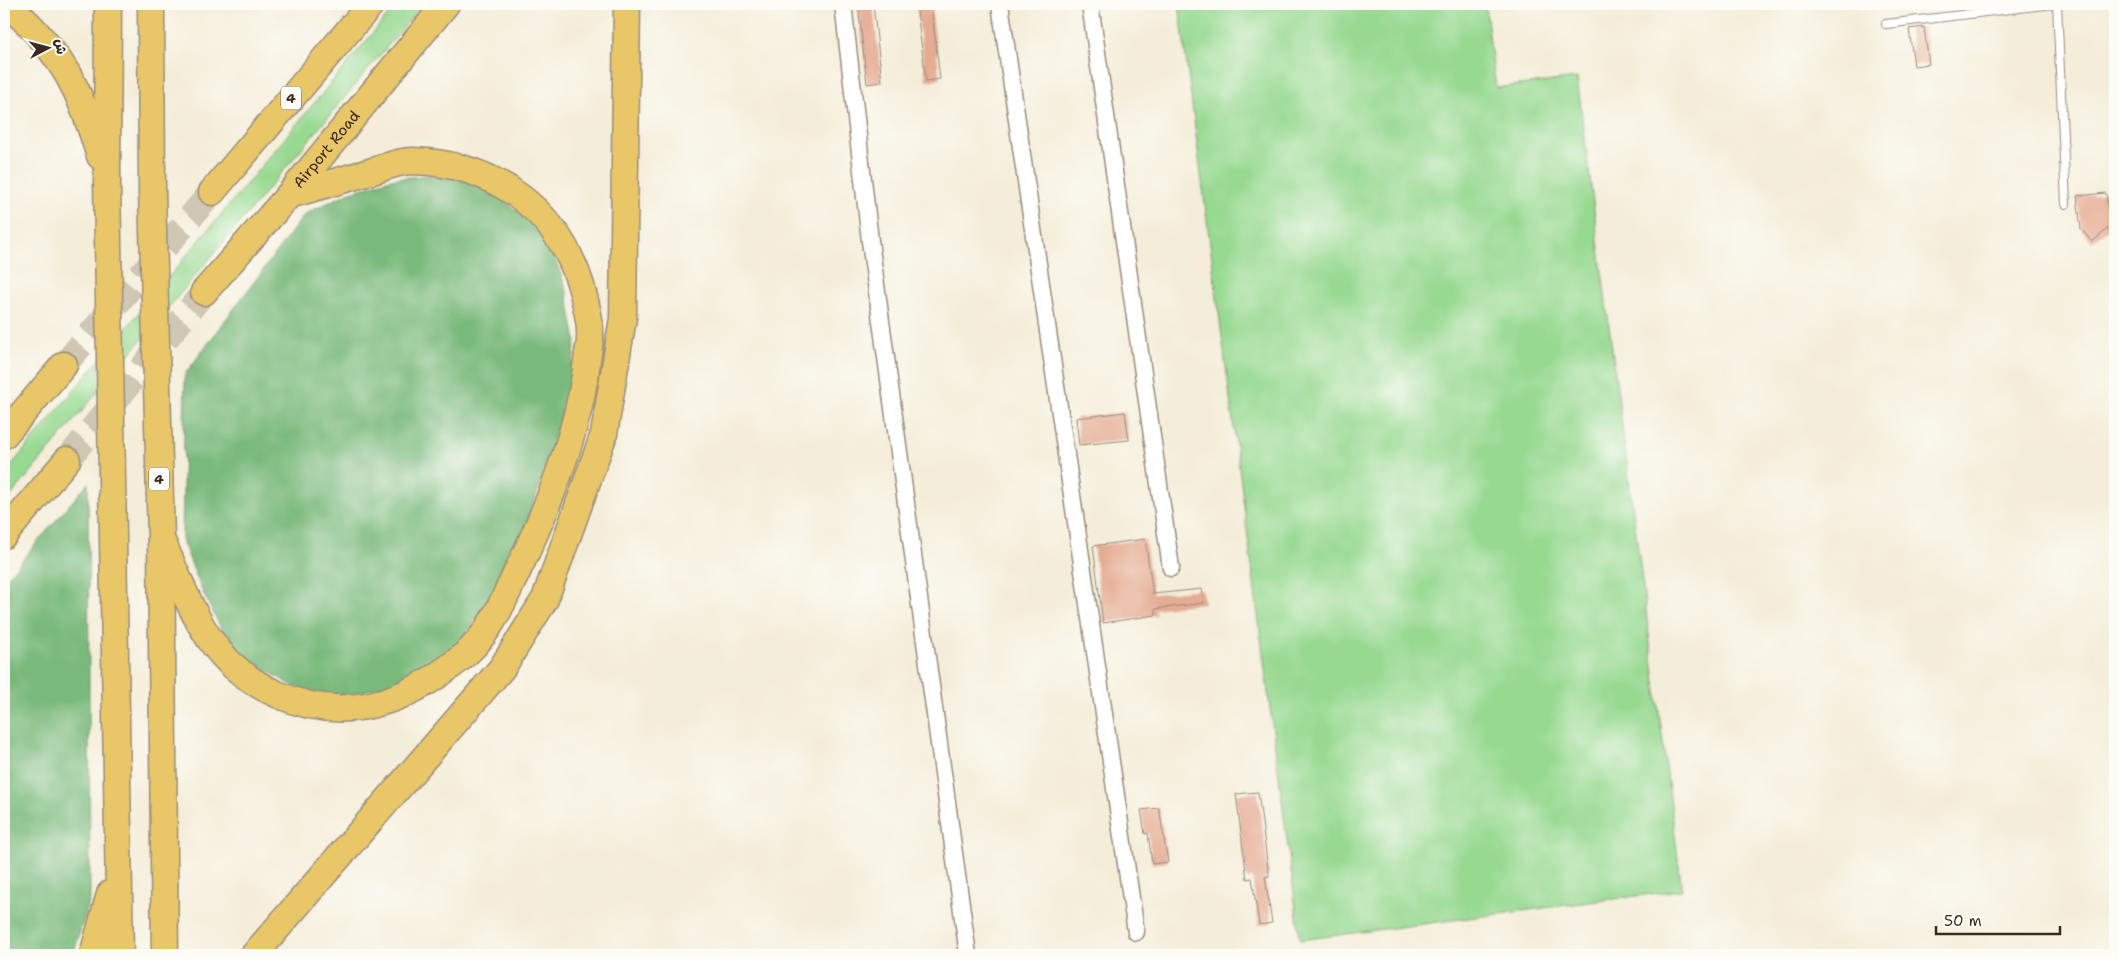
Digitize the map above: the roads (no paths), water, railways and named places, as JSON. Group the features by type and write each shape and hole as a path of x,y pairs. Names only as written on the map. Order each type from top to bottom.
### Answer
{"highway":[{"path":"5,4 18,12 66,68 80,96 107,181"},
{"path":"108,4 107,181 120,955"},
{"name":"4","path":"151,4 152,190 161,539 165,955"},
{"name":"4","path":"212,192 371,4"},
{"name":"Airport Road","path":"204,292 289,195 446,4"},
{"path":"254,955 502,668 545,599 604,434 623,318 627,4"},
{"path":"161,539 188,599 210,639 230,662 254,682 276,694 300,703 334,708 365,706 398,697 422,685 456,663 479,640 496,614 538,529 573,430 585,380 591,331 585,299 576,270 562,243 546,221 524,199 502,184 449,165 408,161 289,195"},
{"path":"4,435 64,365"},
{"path":"4,535 67,460"},
{"path":"92,955 118,866"}],"street":[{"path":"842,4 870,241 968,955"},
{"path":"1000,4 1136,932"},
{"path":"1090,4 1171,568"}],"lane":[{"path":"1886,24 2055,4 2066,204"}],"tunnel":[{"path":"64,365 212,192"},
{"path":"67,460 204,292"}]}
